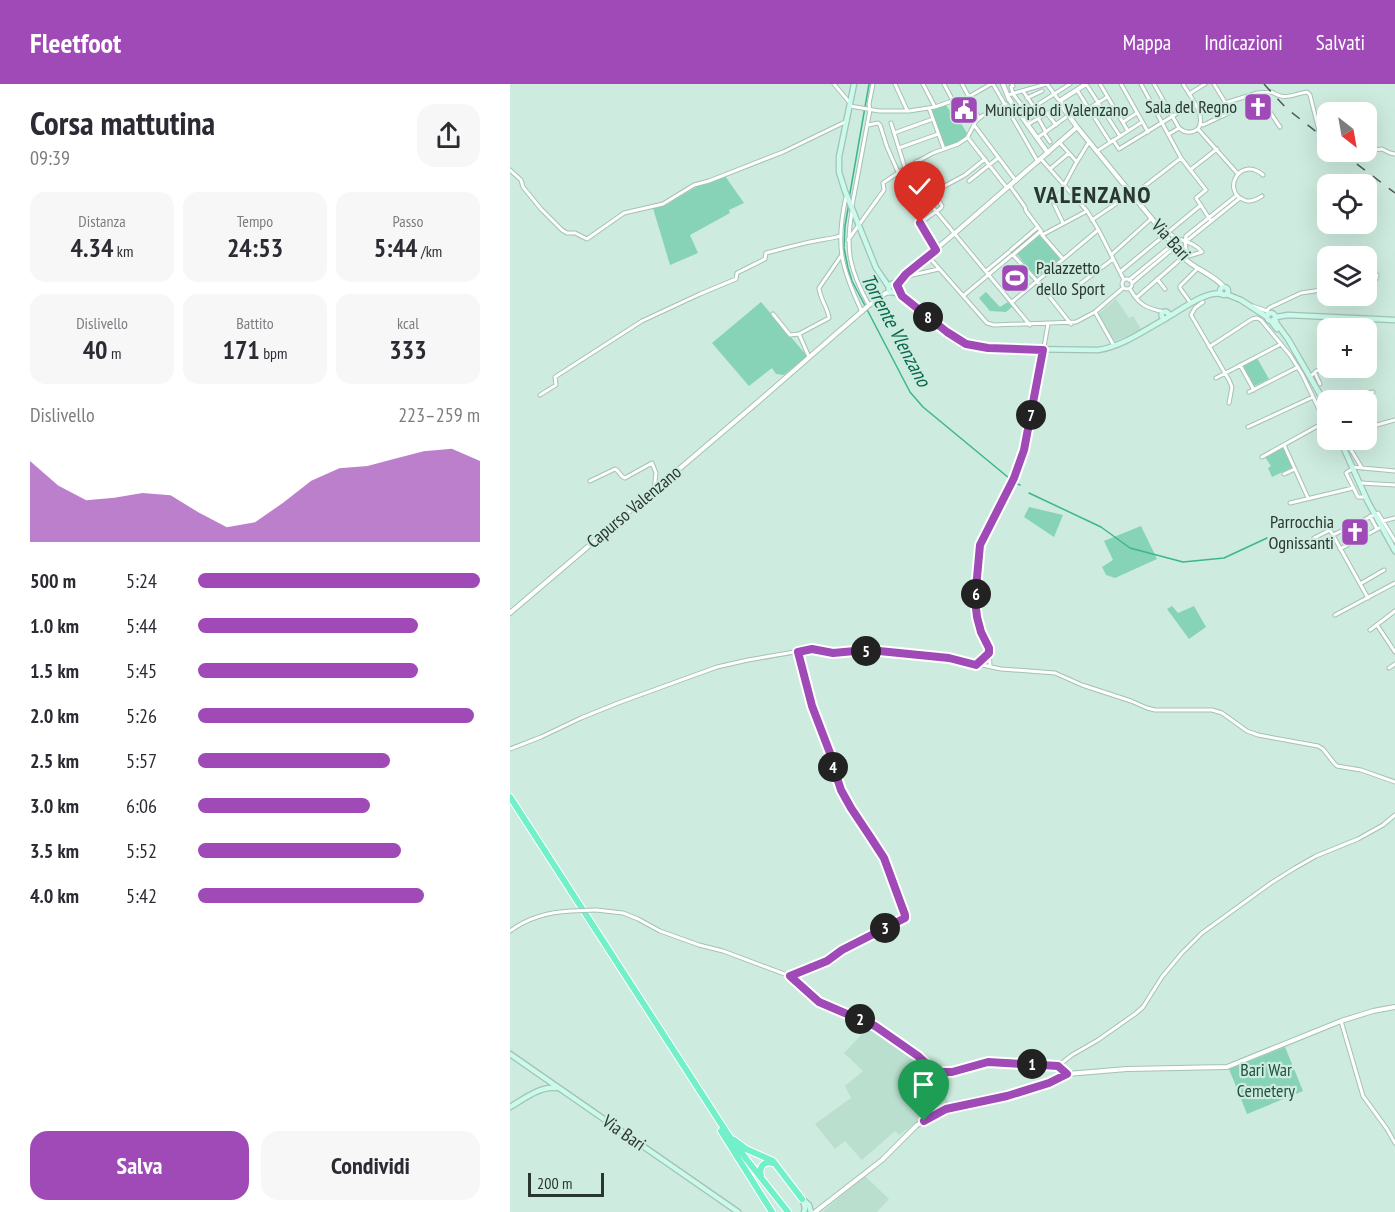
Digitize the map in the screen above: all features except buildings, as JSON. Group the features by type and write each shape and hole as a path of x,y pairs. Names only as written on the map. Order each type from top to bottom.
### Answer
{"highway":[{"path":"510,797 727,1133 775,1196"},
{"path":"510,803 745,1164 786,1212"},
{"path":"712,1115 772,1212"},
{"path":"727,1133 746,1149 773,1161 802,1199"},
{"path":"779,1169 770,1162 762,1165 760,1169 761,1175 786,1212"}],"main road":[{"path":"854,84 838,157 842,183 876,268 884,280 947,332 966,344 988,348 1090,348 1113,344 1144,329 1164,315"},
{"path":"1043,348 1091,351 1110,348 1128,340 1164,315 1223,290"},
{"name":"Via Bari","path":"1223,290 1271,316 1288,342 1291,351 1312,375 1320,390"},
{"name":"Via Bari","path":"1223,290 1271,316"},
{"path":"1271,316 1395,320"},
{"path":"1344,450 1372,515 1395,551"},
{"name":"Via Bari","path":"510,1054 738,1212"},
{"path":"539,1074 541,1086"},
{"path":"510,1107 549,1082"},
{"path":"541,1086 562,1090"},
{"path":"802,1199 809,1210"}],"street":[{"path":"834,84 850,104 869,109 907,111 935,107 967,98 992,84 1040,160 1087,211 1124,280 1123,288"},
{"path":"869,306 854,275 848,240 873,84"},
{"path":"895,84 907,111"},
{"path":"931,84 924,86 935,107"},
{"path":"944,84 954,101"},
{"path":"962,84 978,119"},
{"path":"1003,84 1027,125 1048,153"},
{"path":"1013,84 1011,87 1013,94 1027,113"},
{"path":"1008,95 1046,84 1061,103"},
{"path":"1022,117 1064,85 1070,84"},
{"path":"1027,125 1061,103 1077,87 1085,84 1120,136"},
{"path":"1100,84 1128,131"},
{"path":"1121,84 1148,132"},
{"path":"1141,84 1181,158 1210,197"},
{"path":"1154,84 1179,128 1190,133 1198,129 1201,117 1183,84"},
{"path":"1189,94 1205,84"},
{"path":"1201,124 1231,112 1214,84"},
{"path":"1077,87 1088,109 1119,149 1194,103"},
{"path":"1035,88 1037,93"},
{"path":"1023,91 1034,107"},
{"path":"1027,98 1042,91"},
{"path":"1225,103 1257,93 1272,92 1283,98 1307,92 1310,95 1317,123"},
{"path":"1257,93 1280,127"},
{"path":"1088,109 1107,97"},
{"name":"Via Bari","path":"1061,103 1077,127 1167,233 1174,245 1198,268 1218,281 1223,290"},
{"path":"848,240 884,190 883,183 917,161 958,144 968,137 978,119 1006,104"},
{"path":"929,108 944,149"},
{"path":"1047,113 1056,125"},
{"path":"1123,122 1137,113"},
{"path":"1038,138 1069,115"},
{"path":"1038,118 1050,142"},
{"path":"894,133 933,119"},
{"path":"510,170 521,180 523,187 541,209 562,230 587,239 624,213 663,204 693,185 783,152 846,121"},
{"path":"1097,151 1142,122"},
{"path":"867,125 878,123 880,125 887,147 902,170 1030,325"},
{"path":"891,123 899,148 902,170"},
{"path":"974,125 1016,181"},
{"name":"Capurso Valenzano","path":"510,613 862,311 893,288 1077,127"},
{"path":"1169,134 1179,128"},
{"path":"1198,129 1238,174"},
{"path":"899,148 938,134"},
{"path":"968,137 1063,260"},
{"path":"1059,142 1077,162"},
{"path":"1063,223 1054,204 1089,142"},
{"path":"1190,170 1217,149"},
{"path":"1377,150 1395,154"},
{"path":"1050,169 1069,153"},
{"path":"969,181 998,158"},
{"path":"1133,195 1181,158"},
{"path":"934,192 965,175 985,159"},
{"path":"917,161 942,206 920,223 936,250"},
{"path":"1262,196 1251,201 1239,197 1234,185 1238,174 1245,170 1250,169 1263,175"},
{"path":"1206,190 1196,198 1210,219"},
{"path":"847,196 840,236 841,256 849,283 862,311"},
{"path":"1092,220 1125,197"},
{"path":"1186,258 1186,236 1239,197"},
{"path":"1120,272 1201,205"},
{"path":"963,296 1033,234 1087,211"},
{"path":"1076,287 1112,257 1152,218"},
{"path":"1012,302 1098,230"},
{"path":"1136,298 1186,258 1202,252 1198,246 1167,233"},
{"path":"540,395 556,385 555,377 630,328 736,279 737,273 762,261 766,253 840,236"},
{"path":"1164,315 1147,308 1136,298 1130,289 1131,281 1174,245"},
{"path":"1012,253 1071,324"},
{"path":"773,314 790,335 799,334 829,318 819,288 841,256"},
{"path":"928,256 987,323 994,325 1071,324 1095,312 1123,288"},
{"path":"1198,268 1180,288 1193,304 1191,315 1232,387 1229,403"},
{"path":"906,275 939,269"},
{"path":"1157,279 1165,288"},
{"path":"1124,280 1131,281"},
{"path":"1123,288 1130,289"},
{"path":"1271,316 1269,308 1301,293 1317,291"},
{"path":"1193,304 1203,302"},
{"path":"1095,312 1113,344"},
{"name":"Via Bari","path":"1209,347 1248,321 1257,318 1291,351 1313,397 1317,400"},
{"path":"990,667 989,648 981,632 975,599 980,545 1014,478 1024,450 1048,324"},
{"path":"799,334 809,357"},
{"path":"1216,378 1281,343"},
{"path":"1240,365 1254,390"},
{"path":"1249,392 1298,367"},
{"path":"1312,375 1317,373"},
{"name":"Via Bari","path":"1312,375 1320,384"},
{"path":"1248,427 1313,397"},
{"path":"1377,425 1395,420"},
{"path":"1262,457 1317,426"},
{"path":"1284,445 1308,498"},
{"path":"1351,450 1362,468"},
{"path":"590,482 615,469 625,478 652,463 656,473 654,490"},
{"path":"1367,484 1360,498 1346,472 1352,468 1395,471"},
{"path":"1284,474 1295,469"},
{"path":"1359,483 1395,485"},
{"path":"1290,503 1353,488"},
{"path":"1333,535 1379,513 1395,541"},
{"path":"1383,521 1395,518"},
{"path":"1341,549 1379,528"},
{"path":"1314,538 1329,530 1368,598"},
{"path":"1360,584 1384,570"},
{"path":"1335,615 1395,583"},
{"path":"1370,630 1395,611"},
{"path":"1377,625 1395,652"},
{"path":"510,749 618,703 717,668 812,649 833,653 879,651 949,658 976,665 1019,671 1055,673 1082,685 1155,710 1212,710 1222,713 1247,732 1318,746 1337,766 1361,770 1395,782"},
{"path":"790,976 827,961 842,950 905,918 884,858 841,790 812,706 798,652"},
{"path":"976,665 989,653"},
{"path":"1389,668 1395,664"},
{"path":"1058,1066 1072,1054 1098,1040 1143,1007 1162,977 1202,933 1295,867 1358,839 1383,825 1395,815"},
{"path":"510,931 535,916 553,912 596,910 622,913 660,931 790,976 819,1002 875,1026 918,1056 935,1072 952,1072 988,1062 1058,1066 1067,1074"},
{"path":"809,1210 821,1208 882,1160 917,1125 946,1109 1018,1093 1049,1083 1067,1074 1127,1069 1227,1067 1341,1021 1395,1007"},
{"path":"1341,1021 1363,1096 1388,1129 1395,1143"},
{"path":"809,1210 821,1208"}],"shaded area":[{"path":"1116,299 1129,318 1133,316 1141,329 1114,342 1097,315"},
{"path":"870,1026 901,1045 931,1071 950,1105 930,1113 899,1135 895,1131 862,1160 845,1141 835,1149 815,1124 851,1098 845,1086 863,1071 844,1053"},
{"path":"865,1176 889,1199 877,1212 822,1212"}],"green space":[{"path":"945,104 956,119 958,118 968,135 958,144 944,149 929,108"},
{"path":"725,176 744,203 690,235 698,253 670,265 653,208 672,201 698,186"},
{"path":"1040,235 1060,259 1036,278 1017,254"},
{"name":"Palazzetto dello Sport","path":"1016,266 1026,279 1014,289 1004,276"},
{"path":"986,292 1000,307 1008,302 1012,307 1006,312 990,311 979,298"},
{"path":"761,302 807,356 784,375 776,374 772,368 749,386 712,343"},
{"path":"1257,358 1269,379 1254,386 1243,365"},
{"path":"1284,447 1293,467 1272,477 1268,468 1271,466 1265,457"},
{"path":"1029,507 1063,515 1054,537 1024,517"},
{"path":"1141,526 1157,559 1115,578 1106,575 1102,567 1113,560 1104,541"},
{"path":"1172,606 1178,613 1194,606 1206,627 1189,639 1167,609"},
{"name":"Bari War Cemetery","path":"1285,1047 1303,1091 1247,1114 1229,1069"}],"waterway":[{"name":"Torrente Vlenzano","path":"849,199 869,84"},
{"name":"Torrente Vlenzano","path":"849,203 844,248 852,281 910,392 923,407 1020,485"},
{"name":"Torrente Vlenzano","path":"1029,493 1101,527 1130,548 1183,562 1224,558 1267,538"}],"railway":[{"path":"1264,84 1286,108 1317,132"},
{"path":"1354,162 1395,193"}],"place":[{"name":"Sala del Regno","path":"1258,107"},
{"name":"Municipio di Valenzano","path":"964,110"},
{"name":"Palazzetto dello Sport","path":"1015,278"},
{"name":"Parrocchia Ognissanti","path":"1355,532"}],"district":[{"name":"VALENZANO","path":"1093,195"}],"route":[{"path":"920,223 936,250 906,274 897,285 902,296 966,344 988,348 1043,350 1024,450 1014,478 980,545 975,599 981,632 989,648 986,658 976,665 949,658 879,651 833,653 812,649 798,652 812,706 844,798 884,858 905,918 842,950 827,961 790,976 819,1002 875,1026 918,1056 935,1072 952,1072 988,1062 1058,1066 1067,1074 1049,1083 1007,1096 946,1109 924,1121"}]}
